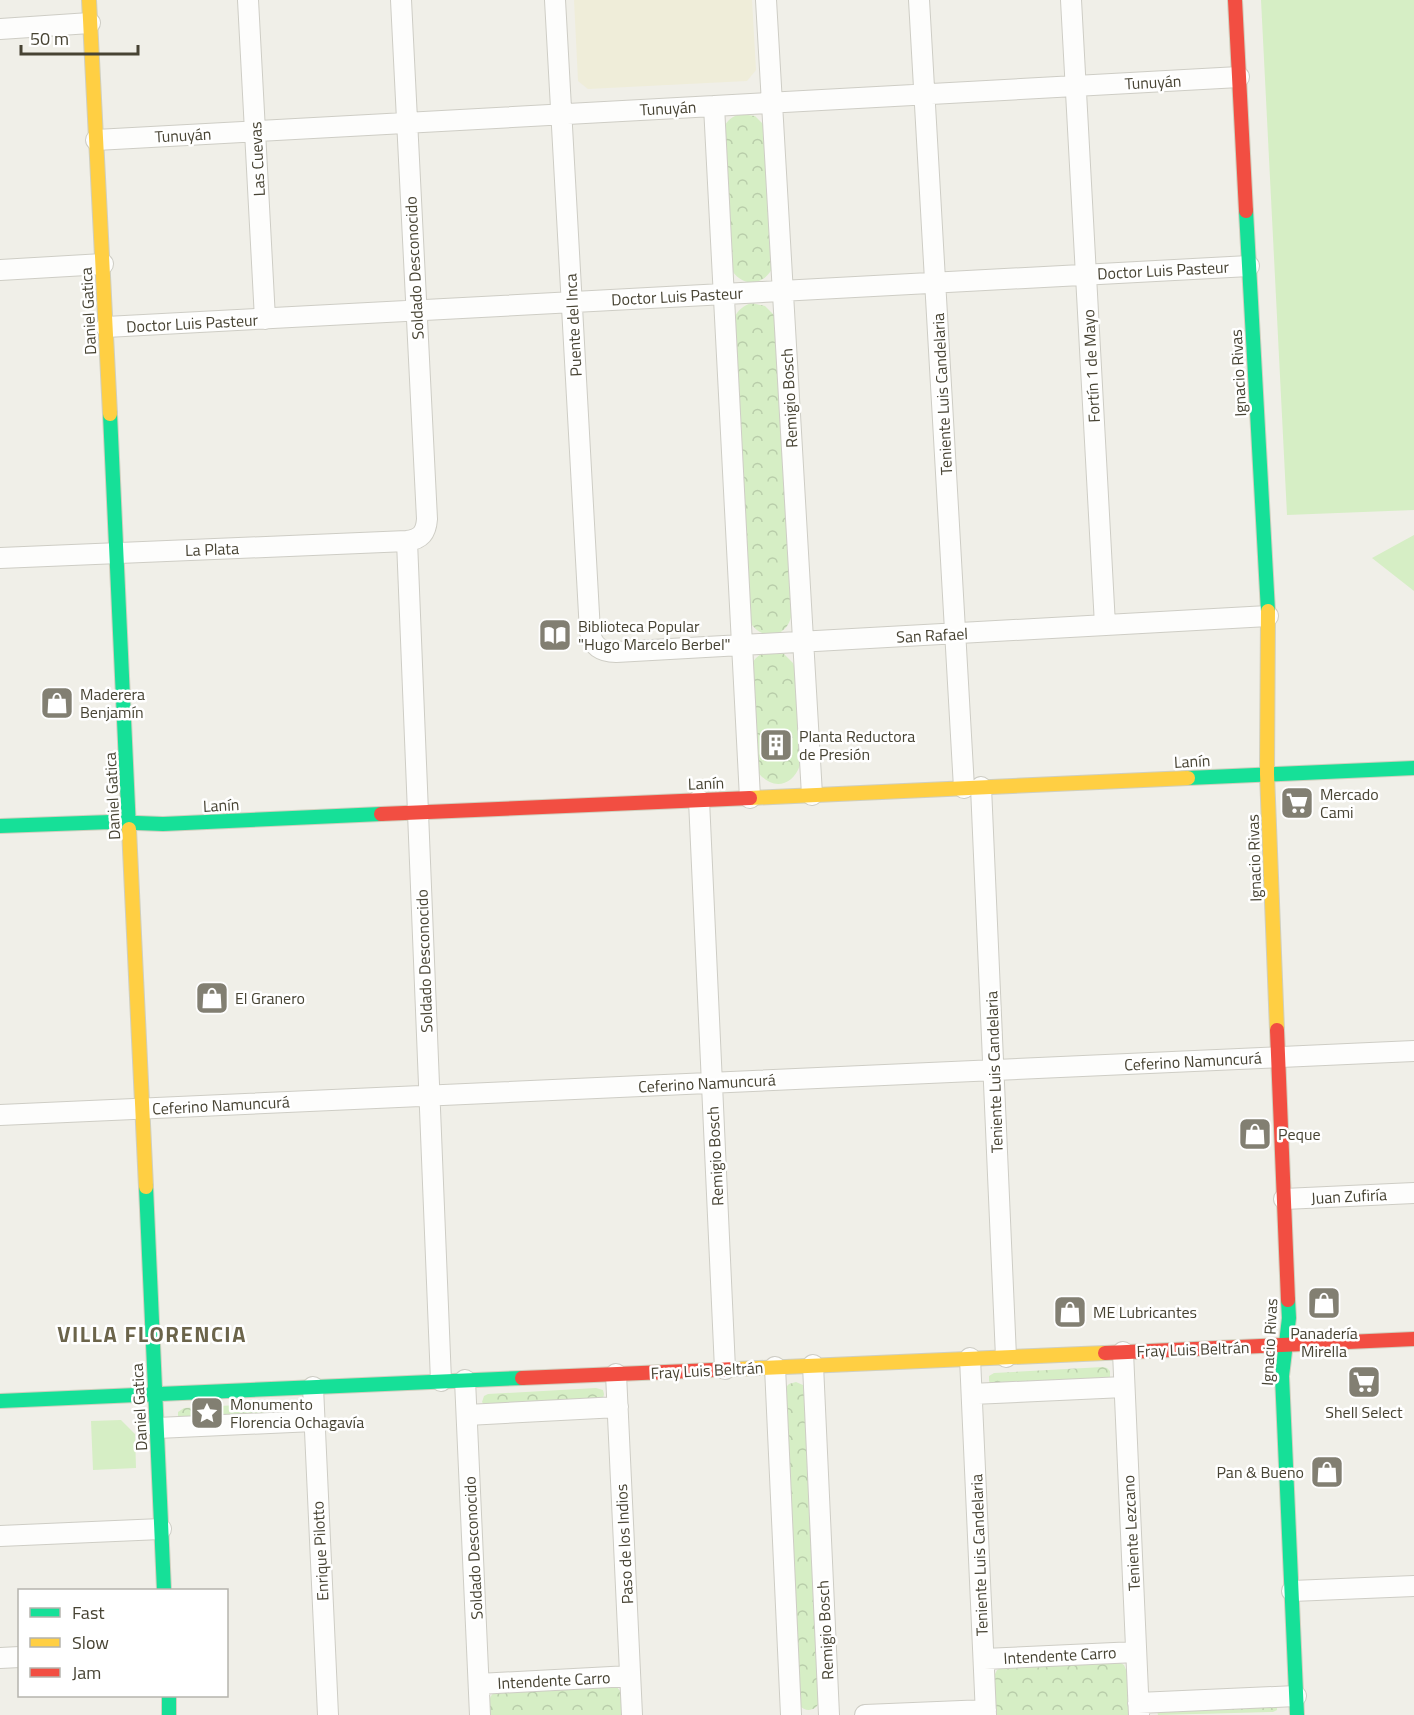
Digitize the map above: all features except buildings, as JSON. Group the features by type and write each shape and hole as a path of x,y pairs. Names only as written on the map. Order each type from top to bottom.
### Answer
{"main road":[{"name":"Daniel Gatica","path":"89,0 117,553 164,1589"},
{"name":"Ignacio Rivas","path":"1235,0 1268,616 1267,774 1289,1318 1282,1377 1296,1705"},
{"name":"Lanín","path":"0,826 104,822 163,824 1414,768"},
{"name":"Fray Luis Beltrán","path":"0,1401 1414,1339"},
{"path":"169,1697 169,1715"}],"street":[{"name":"Las Cuevas","path":"248,0 265,319"},
{"name":"Soldado Desconocido","path":"401,0 427,519 415,538 418,813 441,1381"},
{"name":"Puente del Inca","path":"555,0 590,632 597,647"},
{"name":"Remigio Bosch","path":"766,0 812,795"},
{"name":"Teniente Luis Candelaria","path":"920,0 955,633 973,788 994,1070 1006,1357"},
{"name":"Fortín 1 de Mayo","path":"1071,0 1105,625"},
{"path":"0,29 90,23"},
{"name":"Tunuyán","path":"96,140 1239,77"},
{"path":"714,106 750,798"},
{"path":"0,270 103,264"},
{"name":"Doctor Luis Pasteur","path":"106,327 1249,266"},
{"name":"La Plata","path":"0,558 415,538"},
{"name":"San Rafael","path":"597,647 603,651 616,652 1268,616"},
{"name":"Remigio Bosch","path":"699,800 725,1369"},
{"name":"Ceferino Namuncurá","path":"0,1115 1414,1051"},
{"name":"Juan Zufiría","path":"1284,1199 1414,1193"},
{"name":"Teniente Lezcano","path":"1122,1352 1139,1709"},
{"name":"Teniente Luis Candelaria","path":"970,1358 986,1712"},
{"name":"Remigio Bosch","path":"813,1365 829,1715"},
{"path":"775,1366 791,1715"},
{"name":"Paso de los Indios","path":"616,1374 632,1715"},
{"name":"Soldado Desconocido","path":"465,1380 480,1715"},
{"name":"Enrique Pilotto","path":"313,1387 328,1715"},
{"path":"972,1394 1124,1387"},
{"path":"467,1414 618,1407"},
{"path":"157,1428 315,1421"},
{"path":"0,1536 161,1529"},
{"path":"1292,1591 1414,1586"},
{"name":"Intendente Carro","path":"984,1659 1136,1652"},
{"path":"0,1658 18,1657"},
{"name":"Intendente Carro","path":"479,1684 630,1676"},
{"path":"1139,1709 1296,1705"},
{"path":"865,1715 986,1712"}],"shaded area":[{"path":"574,0 752,0 756,70 747,81 588,89 578,81"}],"green space":[{"path":"1261,0 1414,0 1414,510 1287,515"},
{"path":"741,114 755,116 765,126 774,264 765,277 753,282 740,279 730,267 723,128 730,119"},
{"path":"751,303 765,306 775,316 792,610 787,627 781,632 767,635 754,627 748,619 734,318 741,309"},
{"path":"1414,535 1414,591 1372,558"},
{"path":"762,653 783,653 793,663 795,669 800,765 791,779 780,784 767,781 756,769 751,664"},
{"path":"1103,1367 1110,1371 1110,1378 1106,1381 991,1385 989,1381 989,1376 994,1373"},
{"path":"796,1382 805,1388 820,1701 816,1707 808,1710 799,1705 784,1389"},
{"path":"596,1388 603,1390 603,1399 485,1406 482,1402 484,1396 488,1394"},
{"path":"292,1402 300,1406 299,1413 180,1420 178,1416 178,1412 184,1408"},
{"path":"121,1420 135,1434 136,1468 93,1470 91,1421"},
{"path":"1117,1661 1124,1665 1127,1672 1130,1715 995,1715 994,1676 997,1670 1003,1667"},
{"path":"616,1686 621,1692 624,1715 489,1715 490,1699 495,1692"},
{"path":"1277,1705 1277,1710 1273,1712 1158,1715 1157,1711"}],"traffic: fast":[{"path":"1246,211 1268,611"},
{"path":"110,414 129,829"},
{"path":"1188,778 1414,768"},
{"path":"0,826 111,822 163,824 381,814"},
{"path":"146,1187 164,1589"},
{"path":"1288,1300 1289,1318 1282,1376 1297,1715"},
{"path":"0,1401 522,1378"},
{"path":"169,1697 169,1715"}],"traffic: slow":[{"path":"89,0 110,414"},
{"path":"1268,611 1267,774 1277,1030"},
{"path":"750,798 1188,778"},
{"path":"129,829 146,1187"},
{"path":"737,1369 1105,1353"}],"traffic: jam":[{"path":"1235,0 1246,211"},
{"path":"381,814 750,798"},
{"path":"1277,1030 1288,1300"},
{"path":"1105,1353 1414,1339"},
{"path":"522,1378 737,1369"}],"place":[{"name":"Biblioteca Popular \"Hugo Marcelo Berbel\"","path":"555,635"},
{"name":"Maderera Benjamín","path":"57,703"},
{"name":"Planta Reductora de Presión","path":"776,745"},
{"name":"Mercado Cami","path":"1297,803"},
{"name":"El Granero","path":"212,998"},
{"name":"Peque","path":"1255,1134"},
{"name":"Panadería Mirella","path":"1324,1303"},
{"name":"ME Lubricantes","path":"1070,1312"},
{"name":"Shell Select","path":"1364,1382"},
{"name":"Monumento Florencia Ochagavía","path":"207,1413"},
{"name":"Pan & Bueno","path":"1327,1472"}],"district":[{"name":"VILLA FLORENCIA","path":"152,1334"}]}
